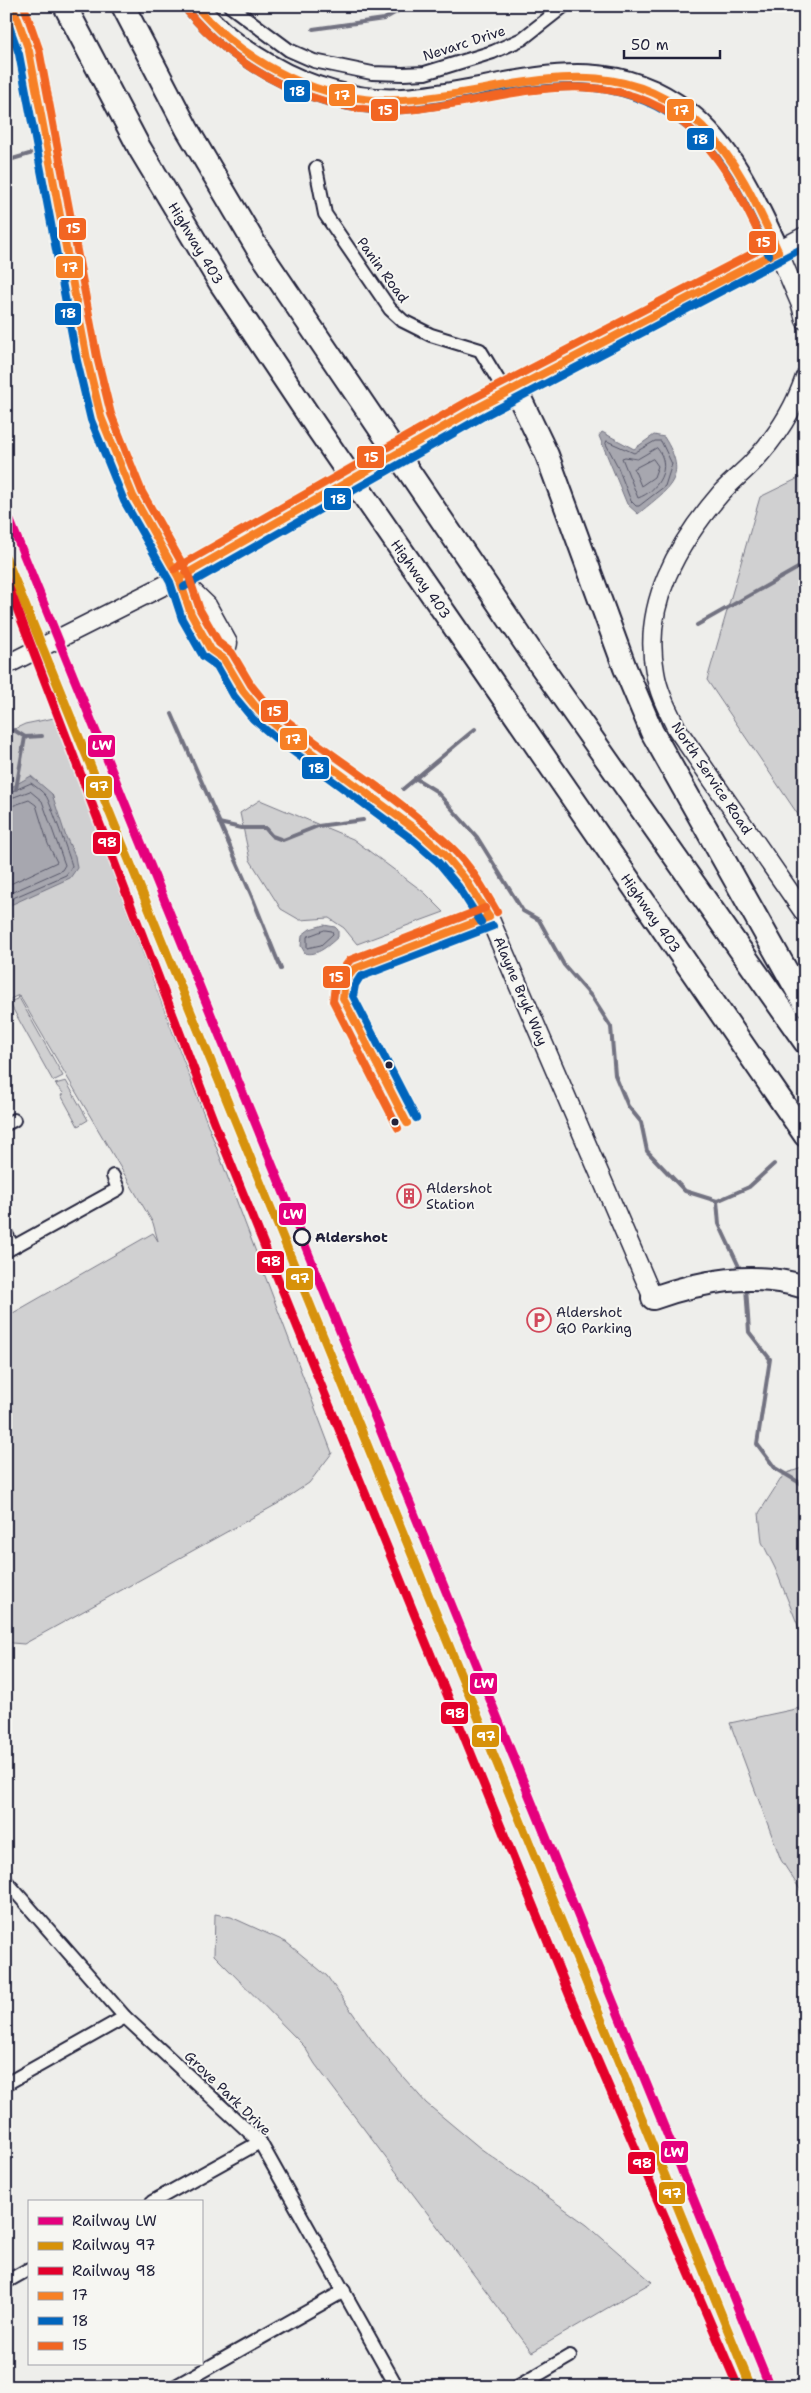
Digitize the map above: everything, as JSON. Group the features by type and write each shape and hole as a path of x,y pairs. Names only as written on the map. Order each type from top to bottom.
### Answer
{"highway":[{"path":"13,6 29,51 86,359 102,417 133,496 179,578"},
{"name":"Highway 403","path":"65,6 140,149 221,284 326,441 805,1135"},
{"path":"124,6 187,129 256,246 534,656 805,1042"},
{"path":"196,6 234,43 254,58 292,79 316,88 352,97 402,101 445,95 532,78 562,76 609,78 649,89 688,113 732,162 778,250"},
{"path":"511,390 547,455 625,668 652,732 805,1004"},
{"path":"653,1298 707,1282 744,1279 778,1280 805,1287"}],"street":[{"name":"Nevarc Drive","path":"230,6 289,50 314,62 372,73 403,74 425,73 493,52 522,39 564,6"},
{"name":"Panin Road","path":"316,168 325,214 390,309 403,321 431,335 480,350 511,390"},
{"path":"8,664 121,605 179,578 511,390 805,236"},
{"path":"778,250 805,320"},
{"name":"North Service Road","path":"805,378 795,403 779,430 722,493 694,528 668,569 656,604 652,648 655,673 662,696 676,729 805,914"},
{"name":"Alayne Bryk Way","path":"179,578 191,614 211,650 224,660 243,691 272,723 419,832 445,855 466,880 489,917 653,1298"},
{"path":"6,1234 10,1249 118,1189 113,1176"},
{"name":"Grove Park Drive","path":"7,1884 125,2017 260,2142 397,2387"},
{"path":"6,2084 125,2017"},
{"path":"156,2200 260,2142"},
{"path":"6,2282 28,2270"},
{"path":"174,2387 344,2292"},
{"path":"517,2387 570,2356"}],"shaded area":[{"path":"805,475 805,825 707,680 760,497"},
{"path":"54,718 332,1453 309,1483 279,1503 24,1644 12,1643 6,1637 6,1317 153,1233 158,1241 153,1223 19,995 6,1001 6,733 25,724"},
{"path":"260,800 353,839 425,893 444,912 357,944 344,928 329,918 300,920 281,909 250,860 240,813"},
{"path":"18,996 63,1076 53,1081 9,1002 17,999"},
{"path":"66,1081 88,1120 78,1126 61,1095 64,1094 55,1084"},
{"path":"805,1467 805,1643 775,1568 762,1542 759,1513 784,1474"},
{"path":"805,1707 805,1897 781,1860 730,1723"},
{"path":"215,1914 231,1917 286,1942 327,1976 375,2045 426,2103 480,2148 587,2225 652,2282 532,2352 315,2064 304,2046 214,1955"}],"water":[{"path":"602,432 634,449 654,435 664,437 672,451 675,473 672,481 659,497 638,514 627,504 599,436"},
{"path":"31,776 52,794 66,837 75,856 77,868 70,878 6,907 6,790"},
{"path":"324,925 335,927 338,930 338,937 319,952 305,953 301,946 302,935 310,929"}],"waterway":[{"path":"313,29 384,19 407,6"},
{"path":"6,161 36,152"},
{"path":"697,625 805,564"},
{"path":"172,714 253,899 281,969"},
{"path":"403,789 475,729"},
{"path":"14,730 25,737 42,736"},
{"path":"16,789 25,737"},
{"path":"415,778 436,791 477,837 523,911 539,920 564,965 592,997 611,1027 615,1075 628,1106 641,1122 647,1151 685,1191 717,1201 749,1187 774,1164"},
{"path":"219,823 241,828 265,828 272,836 283,840 318,826 363,820"},
{"path":"717,1201 719,1224 741,1271"},
{"path":"746,1287 749,1332 770,1359 757,1444 775,1468 805,1486"}],"rail line":[{"name":"LW","path":"6,511 770,2387"},
{"name":"97","path":"6,558 751,2387"},
{"name":"98","path":"6,580 214,1122 571,1999 738,2387"}],"transit line":[{"name":"17","path":"13,6 29,51 87,359 101,417 133,496 179,578 191,614 211,650 224,659 243,691 260,712 285,733 419,832 445,855 466,880 489,917"},
{"name":"15","path":"24,6 39,49 97,357 111,414 142,492 188,574 200,610 219,643 232,653 251,685 267,705 430,828 451,847 470,869 497,912"},
{"name":"17","path":"196,6 238,46 263,63 289,77 316,88 345,96 374,100 403,100 443,96 558,78 595,78 632,85 667,100 702,126 714,139 726,153 746,184 778,251"},
{"name":"18","path":"188,12 232,54 258,72 314,98 344,106 375,110 405,110 546,88 579,87 613,91 647,102 680,121 709,148 733,182 769,255"},
{"name":"15","path":"174,569 472,399 765,247 731,179 709,148 682,122 650,102 616,91 582,87 512,93 440,106 405,110 374,110 344,106 314,98 285,86 258,71 232,54 188,12"},
{"name":"18","path":"6,17 19,54 77,361 91,420 124,501 170,582 182,619 203,656 217,666 234,696 253,719 279,741 413,840 438,862 458,886 481,922"},
{"name":"18","path":"184,587 482,417 805,247"},
{"name":"17","path":"179,578 477,408 778,251"},
{"name":"15","path":"398,1128 333,1001 336,978 350,960 485,908"},
{"name":"17","path":"407,1123 343,998 345,981 354,969 489,917"},
{"name":"18","path":"416,1118 353,996 355,985 360,977 493,926"}],"place":[{"name":"Aldershot Station","path":"409,1196"},
{"name":"Aldershot","path":"302,1237"},
{"name":"Aldershot GO Parking","path":"539,1320"}]}
